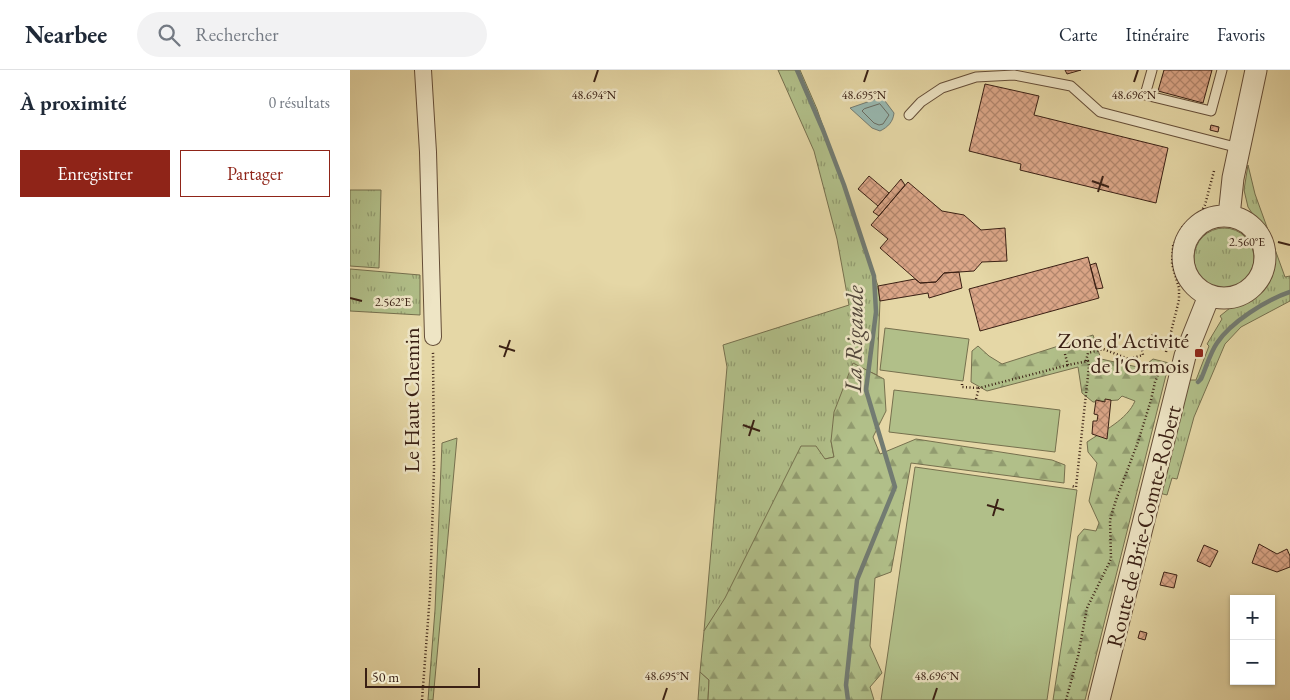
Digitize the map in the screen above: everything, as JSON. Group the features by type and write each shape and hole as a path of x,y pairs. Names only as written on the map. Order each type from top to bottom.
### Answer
{"street":[{"name":"Le Haut Chemin","path":"423,70 428,152 433,337"},
{"path":"1229,216 1233,178 1230,146 1256,70"},
{"path":"1215,216 1229,216 1242,220 1253,228 1261,239 1265,252 1264,266 1259,279 1249,290 1237,296 1223,298 1209,296 1198,289 1184,270 1183,254 1186,241 1193,230 1203,221 1215,216"},
{"name":"Route de Brie-Comte-Robert","path":"1099,700 1185,356 1209,296"}],"lane":[{"path":"1152,70 1145,94 1211,111 1222,70"},
{"path":"909,115 921,102 942,88 976,77 1014,75 1071,86 1100,112 1230,146"}],"path":[{"path":"1066,700 1078,656 1087,608 1111,560 1110,520 1152,400 1179,300 1179,288 1172,264 1174,246 1183,226 1202,212 1230,146"},
{"path":"1072,486 1076,487 1089,366 1088,361 1086,361 1088,353 1103,349 1129,359 1143,355 1141,345 1154,334"},
{"name":"Le Haut Chemin","path":"422,700 430,594 434,479 433,337"},
{"path":"1065,354 1068,365"},
{"path":"962,384 962,387 979,388 1086,361"},
{"path":"976,399 979,388"}],"green space":[{"path":"778,70 800,70 817,109 878,286 880,301 877,375 853,364 831,441 834,457 825,459 704,631 727,367 723,345 849,305 837,239 814,151"},
{"path":"1248,165 1255,194 1285,277 1290,276 1290,301 1241,327 1225,344 1194,417 1177,479 1172,478 1167,495 1159,493 1189,380 1196,380 1209,346 1207,344 1222,319 1220,316 1230,308 1255,297 1266,285 1273,269 1273,255 1268,237 1248,207 1244,190"},
{"path":"350,190 381,190 379,268 350,266"},
{"path":"1224,228 1240,233 1245,237 1249,242 1254,258 1249,274 1245,279 1240,283 1224,288 1208,283 1203,279 1199,274 1194,258 1199,242 1203,237 1208,233"},
{"path":"350,269 420,275 420,315 350,311"},
{"path":"885,328 969,339 963,381 880,370"},
{"path":"1093,335 1101,359 1142,368 1153,359 1169,363 1085,700 1053,700 1078,536 1084,529 1096,531 1099,523 1089,501 1097,463 1088,452 1087,442 1121,419 1135,401 1122,396 1118,400 1093,402 1082,393 1078,367 987,391 971,382 972,351 978,346 1002,364"},
{"path":"853,363 884,379 886,411 873,437 880,454 916,439 1052,460 1065,465 1064,483 911,463 891,572 875,578 870,646 882,673 870,687 874,700 708,700 709,680 700,672 704,631 725,598 801,446 816,446 825,459 834,457 831,441 834,412"},
{"path":"894,390 1060,410 1055,452 889,432"},
{"path":"457,438 433,700 428,700 435,610 442,443"},
{"path":"915,467 1077,490 1047,700 881,700"},
{"path":"700,672 709,680 708,700 698,700"}],"water":[{"path":"882,97 894,113 890,124 880,131 872,128 850,108"}],"building":[{"path":"1065,70 1081,70 1067,74"},
{"path":"1164,70 1212,70 1203,103 1158,91"},
{"path":"985,84 1039,96 1034,115 1168,148 1156,203 1020,170 1021,164 969,151"},
{"path":"1211,125 1219,127 1218,132 1210,130"},
{"path":"869,176 889,193 878,206 858,189"},
{"path":"901,179 905,185 879,216 873,212"},
{"path":"908,182 942,211 964,215 981,230 1005,228 1007,261 982,262 974,271 944,273 936,282 920,283 880,248 888,239 871,225"},
{"path":"1088,257 1099,298 980,331 969,289"},
{"path":"1096,263 1103,288 1096,289 1090,265"},
{"path":"959,272 962,288 929,298 928,293 880,301 878,286 915,279 920,283 936,282 944,273"},
{"path":"1105,399 1111,400 1107,439 1092,434 1093,421 1097,421 1098,415 1094,414 1096,400 1105,402"},
{"path":"1259,544 1277,554 1287,549 1290,556 1290,567 1277,572 1252,563"},
{"path":"1204,545 1218,551 1210,567 1197,561"},
{"path":"1164,572 1177,575 1174,588 1160,585"},
{"path":"1140,631 1147,633 1145,640 1138,638"}],"waterway":[{"name":"La Rigaude","path":"797,70 844,185 874,276 876,312 866,390 895,487 857,580 846,685 848,700"},
{"path":"1198,382 1215,347 1231,327 1270,300 1290,292"}],"place":[{"name":"Zone d'Activité de l'Ormois","path":"1199,353"}]}
